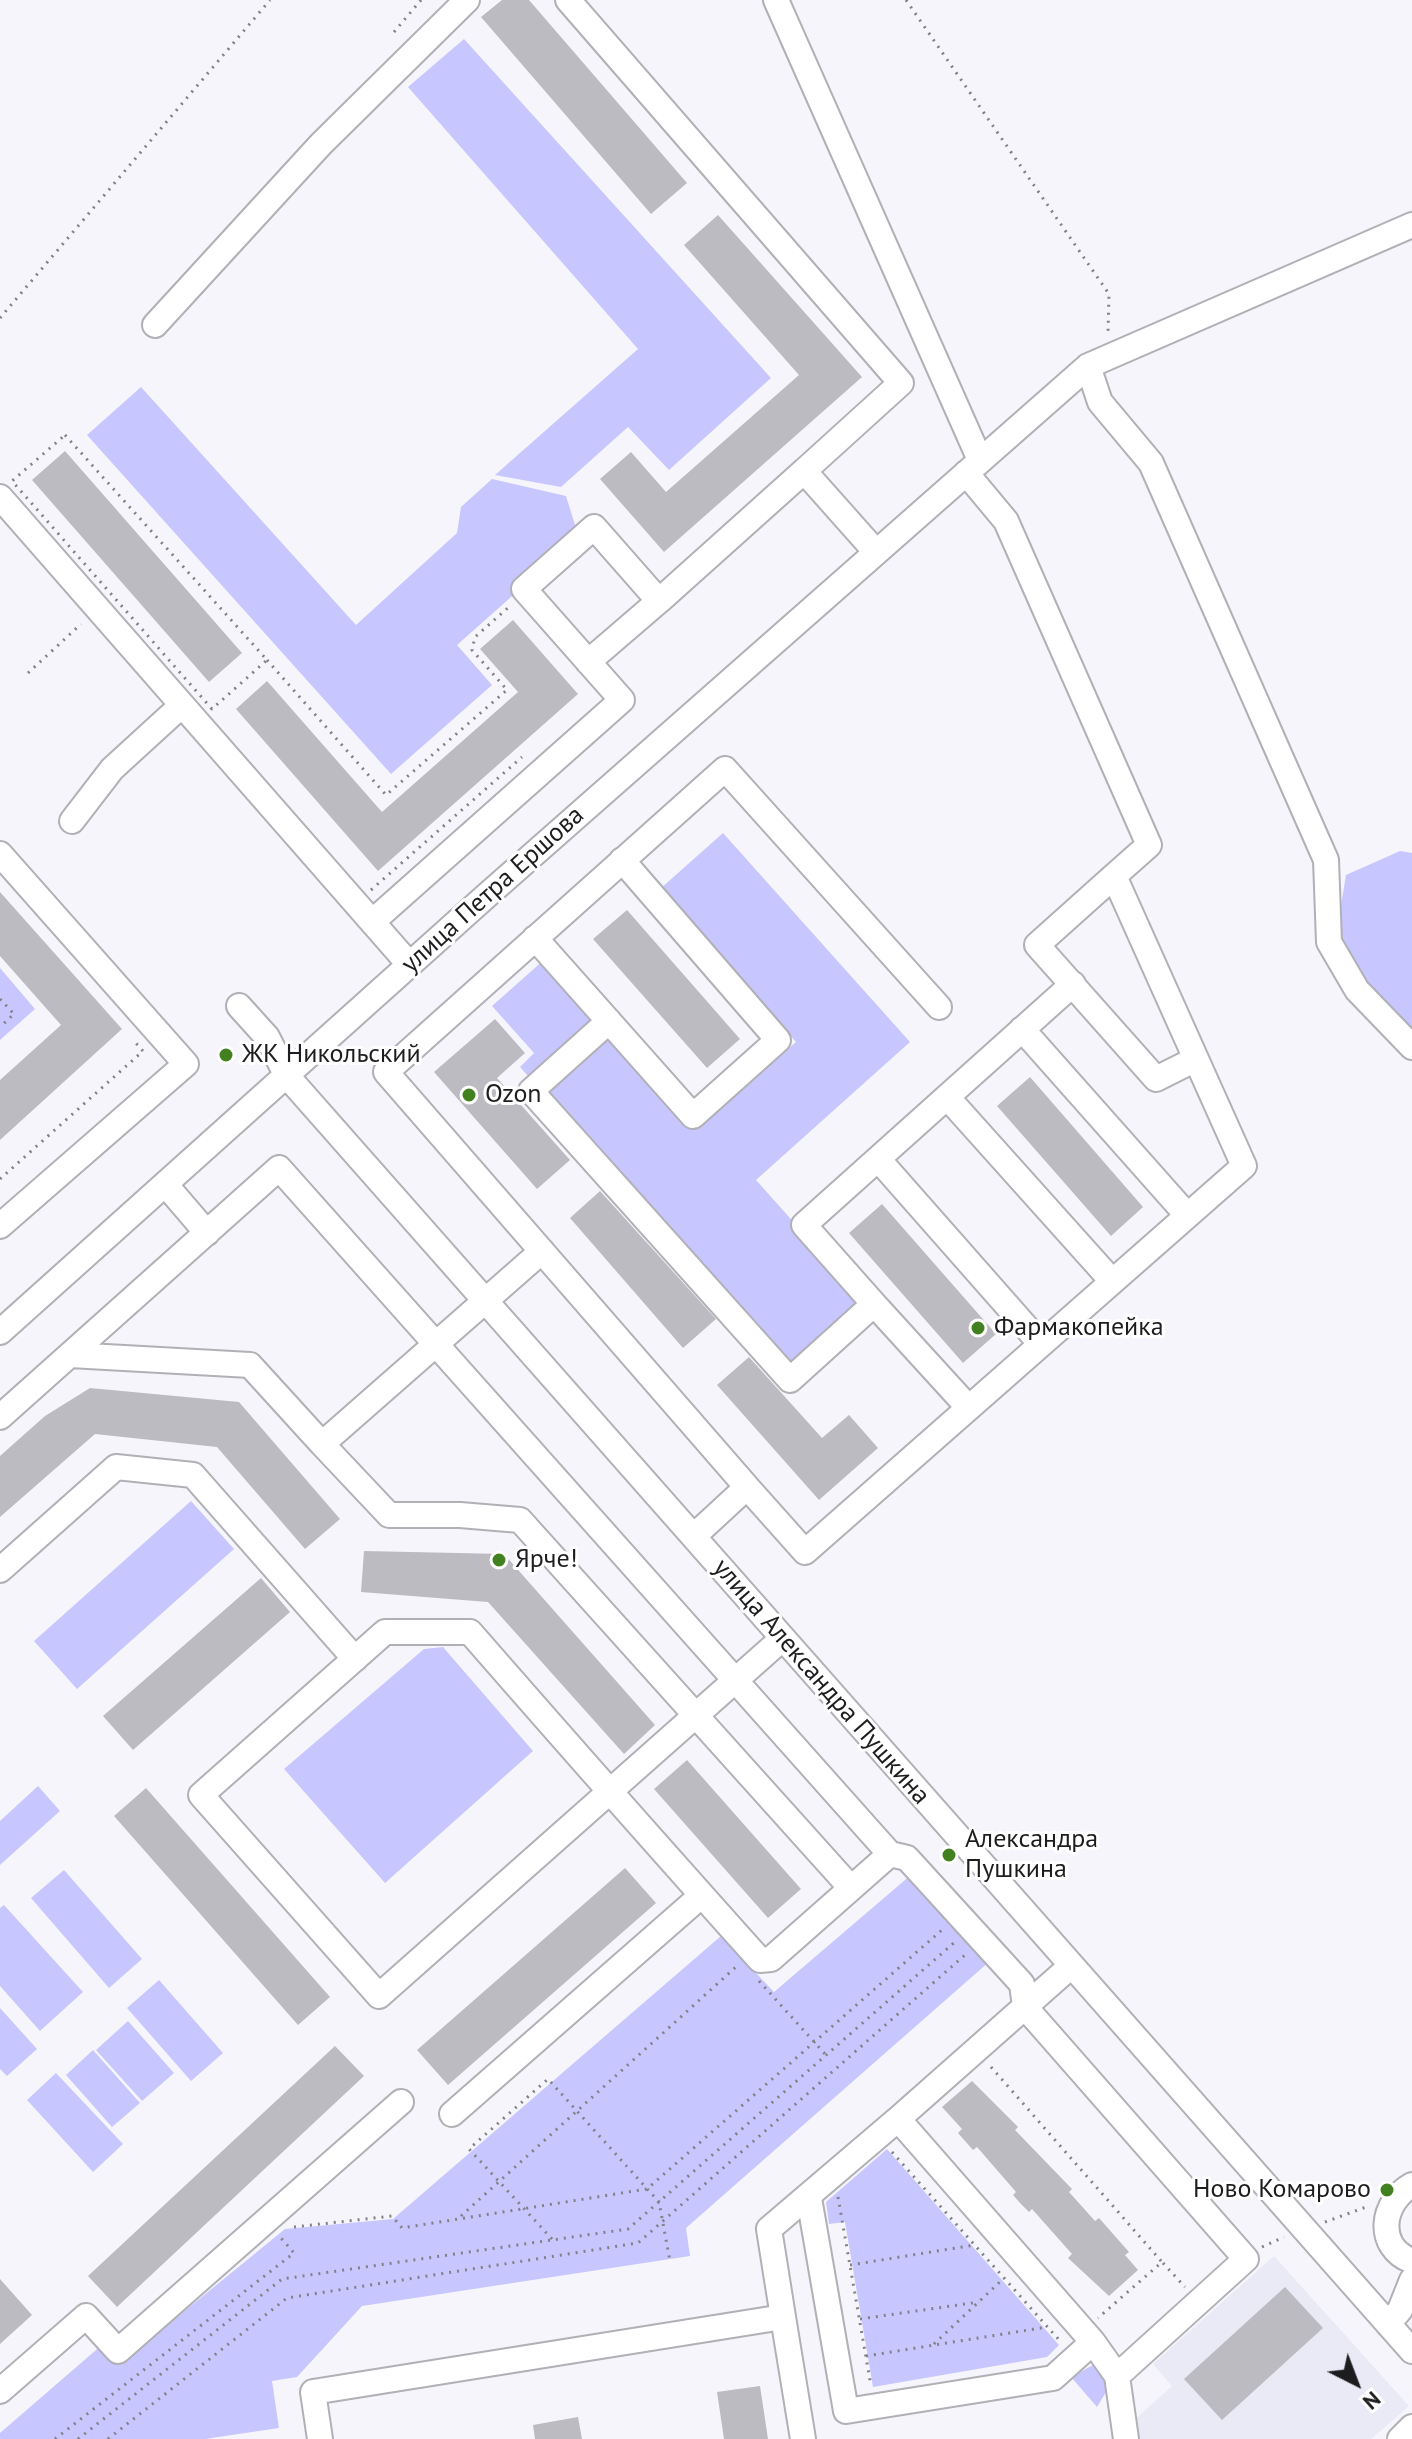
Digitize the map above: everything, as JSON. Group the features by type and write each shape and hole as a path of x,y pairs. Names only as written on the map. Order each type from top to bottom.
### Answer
{"street":[{"path":"155,325 313,153 467,0"},
{"path":"568,0 901,383 588,662"},
{"path":"776,0 1149,845 1037,945 1156,1079 1194,1060"},
{"name":"улица Петра Ершова","path":"0,1332 409,964 1088,366 1412,225"},
{"path":"1088,366 1100,402 1151,463 1326,860 1329,942 1357,990 1412,1047"},
{"path":"804,471 876,552"},
{"path":"0,497 106,602 182,705 409,964"},
{"path":"372,922 622,700 524,589 594,527 659,601"},
{"path":"72,821 112,769 182,705"},
{"path":"939,1007 725,769 386,1072 805,1552 1244,1166 1114,876"},
{"path":"0,854 186,1064 0,1226"},
{"path":"535,938 693,1116 778,1040 622,860"},
{"path":"968,1407 804,1225 1073,984"},
{"name":"улица Александра Пушкина","path":"239,1006 267,1037 287,1076 1412,2351"},
{"path":"609,1021 531,1091 790,1380 874,1304"},
{"path":"1022,1029 1187,1215"},
{"path":"947,1097 1112,1281"},
{"path":"878,1159 1041,1344"},
{"path":"0,1417 279,1168 890,1854 907,1858 966,1932 1022,1984 1025,2007 1246,2259 1117,2376"},
{"path":"165,1184 207,1233"},
{"path":"322,1444 542,1251"},
{"path":"70,1355 250,1365 389,1515 520,1520 851,1888"},
{"path":"0,1570 116,1467 193,1475 355,1659"},
{"path":"694,1536 747,1487"},
{"path":"783,1638 736,1680 610,1791 379,1996 201,1795 385,1632 470,1632 610,1791 760,1960 771,1959 890,1854"},
{"path":"452,2114 702,1895"},
{"path":"803,2439 769,2229 809,2198 1071,1966"},
{"path":"0,2391 86,2316 118,2351 401,2102"},
{"path":"898,2119 1088,2337 1117,2376 1126,2439"},
{"path":"1412,2185 1392,2200 1385,2226 1395,2250 1412,2261"},
{"path":"809,2198 846,2411 1053,2378 1088,2337"},
{"path":"1388,2324 1400,2310 1412,2280"},
{"path":"320,2439 313,2392 783,2317"},
{"path":"1400,2439 1412,2427"}],"path":[{"path":"0,318 270,0"},
{"path":"394,32 421,0"},
{"path":"906,0 1109,294 1108,338"},
{"path":"267,660 212,709 106,602 12,481 65,435 267,660 386,795 507,690 472,650 475,637 519,598"},
{"path":"28,673 106,602"},
{"path":"372,890 532,748"},
{"path":"0,999 14,1014 0,1027"},
{"path":"0,1179 143,1051 133,1040"},
{"path":"293,2227 392,2216 402,2228 647,2189 815,2042 966,1932"},
{"path":"78,2439 282,2279 628,2229 966,1932"},
{"path":"108,2439 287,2298 638,2243 966,1932"},
{"path":"460,2217 742,1962"},
{"path":"752,1973 826,2055"},
{"path":"886,2145 1065,2347 1088,2337 1162,2262 983,2058"},
{"path":"553,2240 469,2149 548,2079 659,2202 670,2261"},
{"path":"837,2189 872,2389"},
{"path":"1263,2246 1305,2228 1363,2210 1373,2200"},
{"path":"55,2439 294,2253 275,2232"},
{"path":"850,2265 975,2245"},
{"path":"932,2345 1004,2278"},
{"path":"860,2319 979,2302"},
{"path":"866,2356 1047,2327"}],"shaded area":[{"path":"464,39 771,378 669,470 628,427 561,487 495,475 638,349 408,87"},
{"path":"141,387 356,625 457,533 461,507 492,479 566,496 576,528 519,590 457,645 492,685 391,774 87,435"},
{"path":"723,833 910,1042 756,1180 865,1302 790,1369 520,1067 534,1053 492,1006 545,959 698,1129 796,1042 660,889"},
{"path":"1400,851 1412,853 1412,1028 1384,1002 1335,942 1346,875"},
{"path":"0,968 35,1009 0,1040"},
{"path":"191,1501 234,1549 77,1689 34,1641"},
{"path":"443,1647 533,1751 385,1883 284,1769 424,1649"},
{"path":"38,1786 60,1811 0,1865 0,1821"},
{"path":"64,1870 142,1959 109,1988 31,1898"},
{"path":"912,1874 990,1961 686,2228 690,2256 362,2306 297,2377 272,2381 279,2428 205,2439 0,2439 0,2433 103,2344 122,2362 285,2229 393,2219 721,1936 774,1992"},
{"path":"4,1905 83,1992 40,2031 0,1986 0,1908"},
{"path":"159,1980 223,2053 191,2081 127,2008"},
{"path":"0,2008 37,2049 7,2076 0,2069"},
{"path":"128,2021 174,2073 142,2101 96,2050"},
{"path":"93,2050 140,2103 112,2127 66,2075"},
{"path":"56,2073 123,2144 93,2172 27,2100"},
{"path":"887,2149 1059,2345 1047,2357 873,2387 845,2222 829,2224 826,2202"},
{"path":"1274,2256 1409,2406 1371,2439 1135,2439 1132,2422 1172,2386 1153,2364"},
{"path":"1093,2365 1102,2372 1106,2392 1097,2407 1071,2377"}],"building":[{"path":"502,0 529,0 687,183 651,214 481,17"},
{"path":"718,215 862,377 664,552 600,479 631,452 666,492 799,375 684,245"},
{"path":"65,451 242,653 209,682 32,480"},
{"path":"513,620 578,694 378,871 236,709 267,681 382,812 518,692 480,649"},
{"path":"0,892 122,1029 0,1140 0,1080 61,1025 0,956"},
{"path":"627,910 740,1039 707,1068 593,939"},
{"path":"495,1019 525,1053 497,1078 570,1160 537,1189 434,1072"},
{"path":"1030,1077 1143,1207 1111,1236 997,1106"},
{"path":"600,1191 716,1319 683,1348 570,1218"},
{"path":"882,1204 996,1334 963,1363 849,1233"},
{"path":"749,1357 822,1438 849,1415 878,1448 819,1500 717,1385"},
{"path":"90,1388 239,1402 340,1519 305,1549 217,1447 95,1434 0,1517 0,1456 45,1416"},
{"path":"364,1551 504,1554 655,1725 624,1754 488,1602 361,1592"},
{"path":"261,1578 290,1612 133,1750 103,1716"},
{"path":"687,1760 801,1889 768,1918 654,1789"},
{"path":"146,1788 330,1997 298,2025 114,1816"},
{"path":"625,1868 656,1903 448,2085 417,2050"},
{"path":"335,2046 364,2076 117,2307 88,2276"},
{"path":"972,2081 1018,2127 1015,2130 1072,2189 1069,2192 1095,2221 1099,2218 1129,2252 1125,2255 1138,2270 1109,2296 1068,2258 1072,2254 1032,2209 1029,2212 1013,2195 1016,2192 977,2147 973,2150 958,2133 962,2129 942,2107"},
{"path":"0,2279 32,2315 0,2344"},
{"path":"1285,2287 1323,2328 1222,2420 1184,2379"},
{"path":"760,2386 768,2439 724,2439 717,2392"},
{"path":"578,2417 582,2439 535,2439 533,2425"}],"place":[{"name":"ЖК Никольский","path":"226,1055"},
{"name":"Ozon","path":"469,1095"},
{"name":"Фармакопейка","path":"978,1328"},
{"name":"Ярче!","path":"499,1560"},
{"name":"Александра Пушкина","path":"949,1855"},
{"name":"Ново Комарово","path":"1387,2190"}]}
